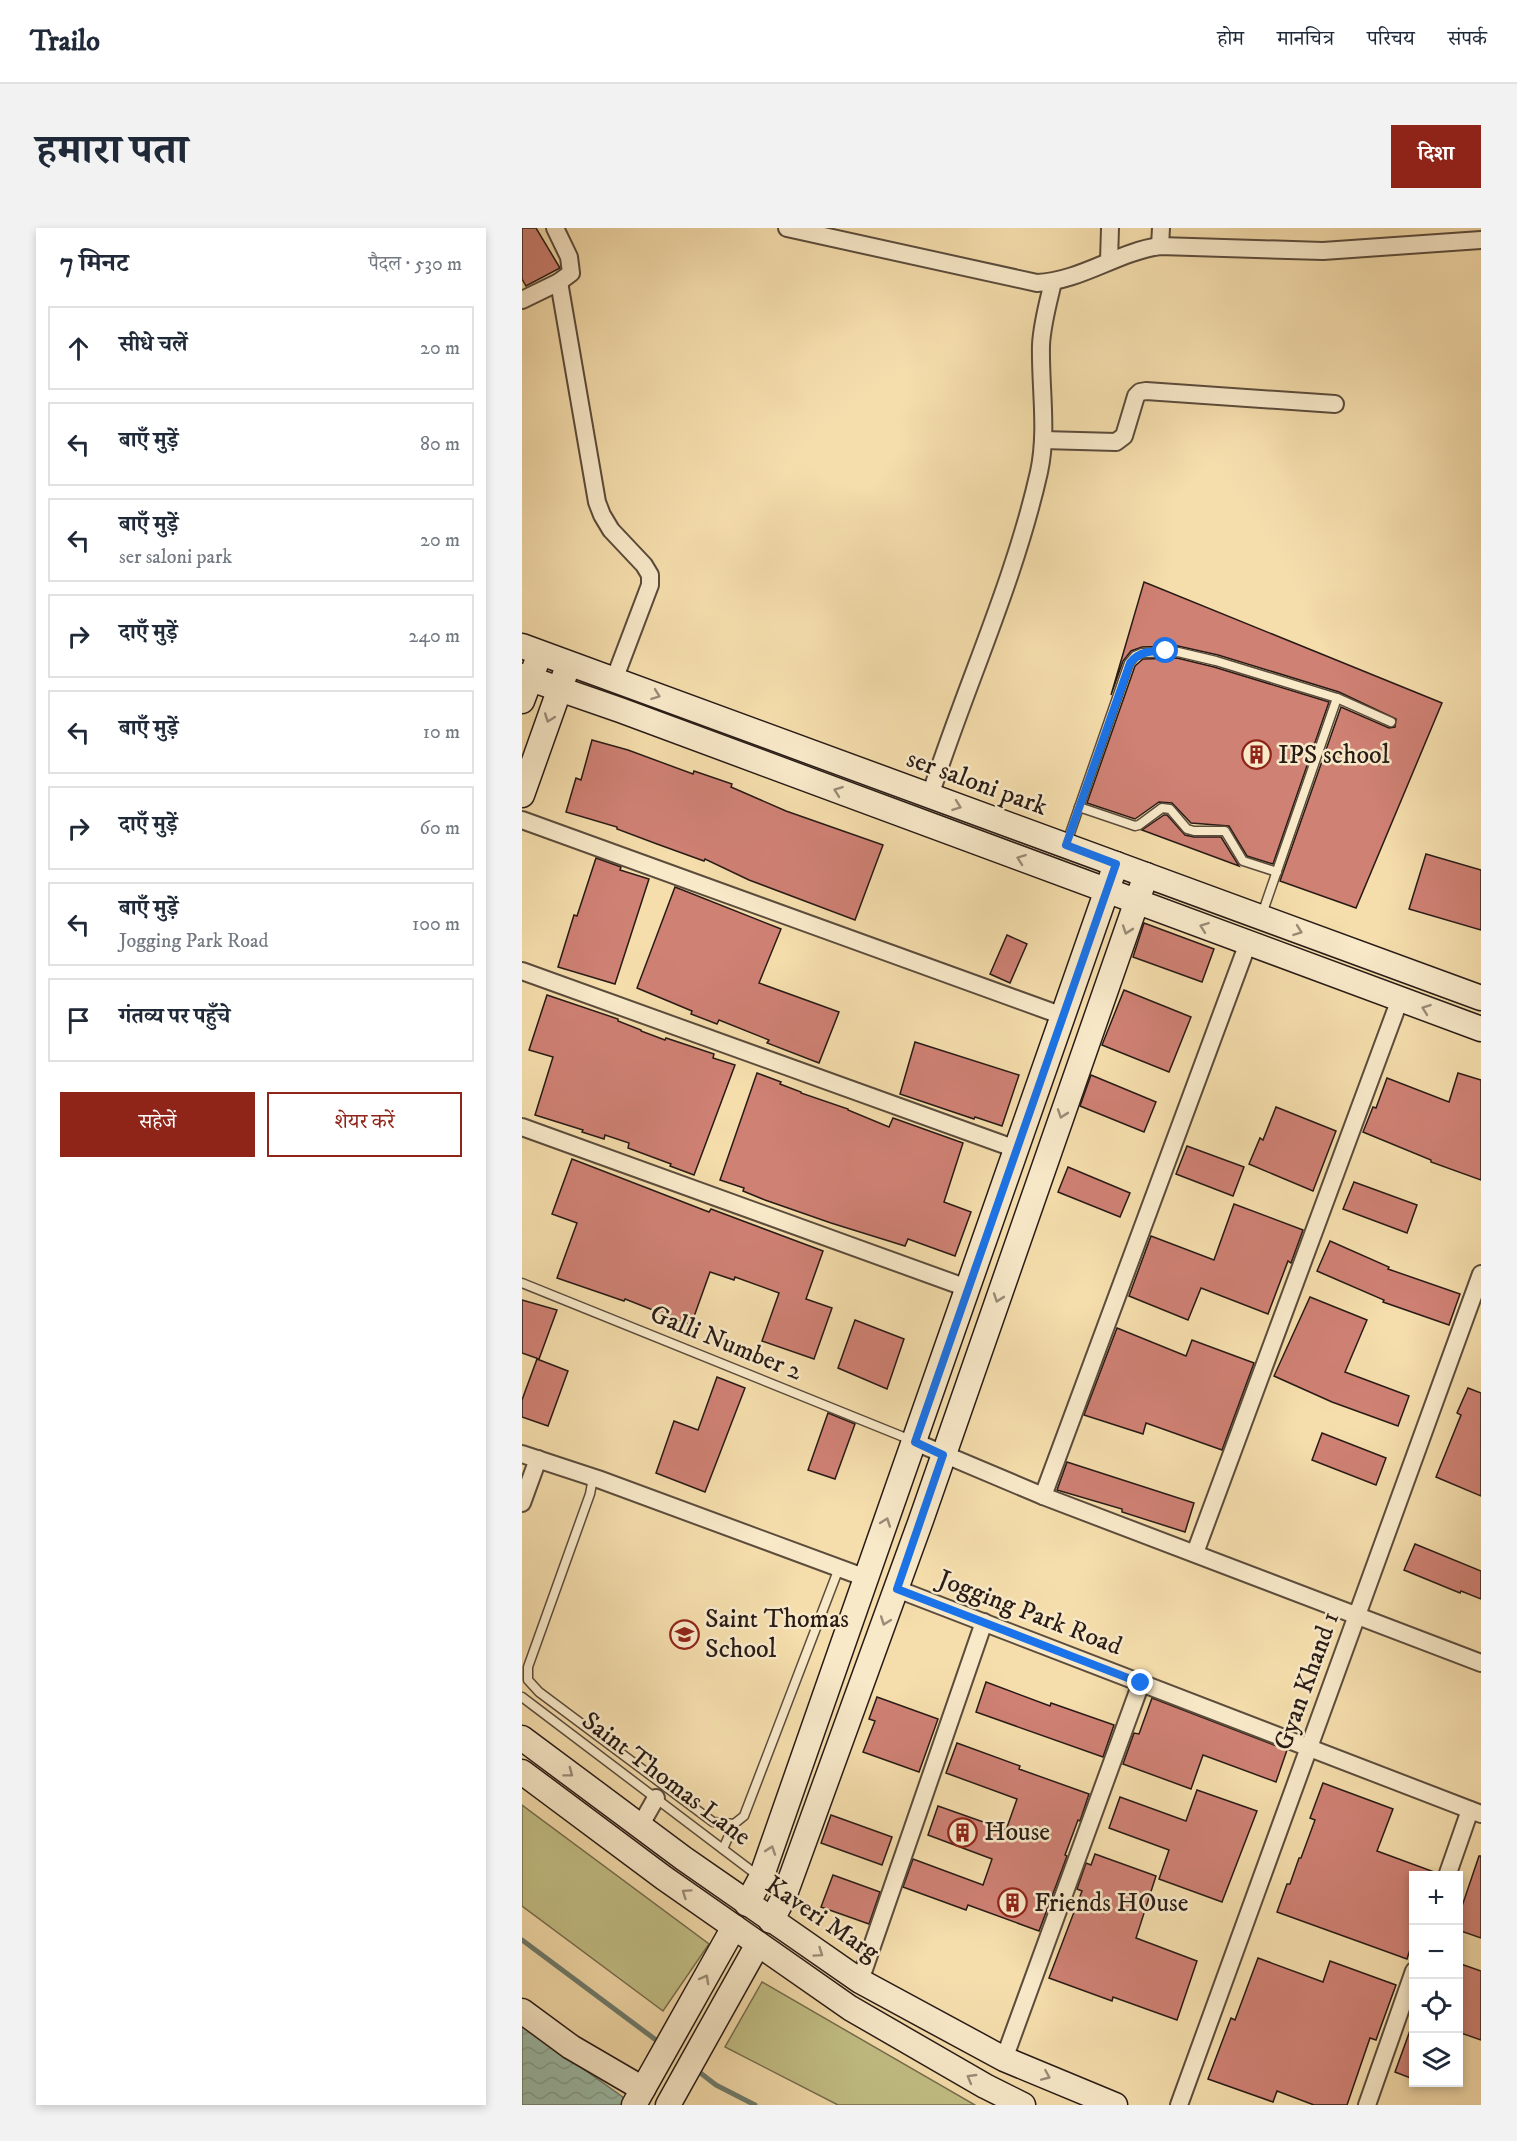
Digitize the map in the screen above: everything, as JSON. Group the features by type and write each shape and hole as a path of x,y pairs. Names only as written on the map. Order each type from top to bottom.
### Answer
{"street":[{"path":"523,296 560,282 572,273 572,266 555,228"},
{"path":"787,228 1023,281 1053,282 1072,278 1142,249 1160,246 1323,251 1481,238"},
{"path":"1109,261 1110,228"},
{"path":"1160,246 1161,228"},
{"path":"560,282 597,502 611,530 644,565 650,575 650,585 614,680"},
{"path":"930,796 1016,554 1037,478 1043,440 1044,398 1041,344 1053,282"},
{"path":"1043,440 1116,442 1124,436 1136,396 1146,391 1335,404"},
{"path":"522,701 531,649"},
{"name":"ser saloni park","path":"531,649 1481,998"},
{"path":"522,795 569,663"},
{"path":"526,677 1481,1029"},
{"path":"522,820 1063,1016"},
{"path":"747,1904 761,1878 1116,864"},
{"path":"771,1921 786,1892 897,1589 1146,875"},
{"path":"1043,1496 1248,943"},
{"path":"522,971 1016,1149"},
{"path":"1195,1553 1400,999"},
{"path":"522,1127 967,1288"},
{"name":"Gyan Khand 1","path":"1179,2105 1481,1274"},
{"path":"915,1442 1043,1496 1481,1663"},
{"path":"522,1503 530,1456 866,1578"},
{"name":"Jogging Park Road","path":"897,1589 1476,1812"},
{"path":"860,1981 984,1622"},
{"path":"1004,2059 1141,1683"},
{"name":"Kaveri Marg","path":"522,1738 747,1904 860,1981 1004,2059 1115,2105"},
{"path":"522,1772 664,1878 850,2008 985,2086 1023,2105"},
{"path":"640,1826 655,1791"},
{"path":"1449,1871 1476,1812"},
{"path":"522,2011 571,2047 642,2090 734,1927"},
{"path":"672,2099 758,1944"},
{"path":"1367,2105 1410,1979"}],"lane":[{"path":"1066,845 1130,663 1135,656 1153,651 1178,652 1226,664 1337,698 1391,722"},
{"path":"1261,917 1337,698"},
{"path":"1079,807 1135,826 1166,807 1187,829 1225,831 1244,861 1276,872"},
{"name":"Galli Number 2","path":"522,1283 915,1442"},
{"path":"593,1478 590,1494 528,1667 528,1680 655,1791 713,1822 734,1824"},
{"path":"723,1849 734,1824 744,1816 753,1796 839,1568"},
{"path":"524,1698 533,1686"},
{"name":"Saint Thomas Lane","path":"524,1698 655,1791 761,1878 786,1892"}],"shaded area":[{"path":"522,1805 709,1944 663,2011 522,1906"},
{"path":"762,1982 975,2105 838,2105 725,2047"}],"water":[{"path":"522,2025 634,2105 522,2105"}],"building":[{"path":"522,228 536,228 560,268 526,286 522,279"},
{"path":"1144,582 1442,703 1356,908 1280,881 1341,707 1389,728 1395,727 1396,719 1339,692 1218,655 1178,646 1142,647 1131,651 1123,661 1111,695"},
{"path":"1177,658 1329,702 1273,864 1247,856 1229,826 1191,823 1172,803 1159,802 1135,819 1087,803 1135,666 1143,659"},
{"path":"592,740 628,750 693,774 694,771 732,784 731,787 786,811 883,845 855,920 749,880 705,859 704,861 617,829 617,827 566,812 576,778 581,780"},
{"path":"1167,815 1185,835 1221,837 1239,866 1142,830"},
{"path":"1426,854 1481,870 1481,930 1409,909"},
{"path":"596,858 621,867 620,870 649,879 615,984 558,967 574,915 577,916"},
{"path":"675,887 781,929 759,983 839,1012 819,1063 767,1043 769,1040 719,1020 717,1024 691,1014 692,1011 637,988"},
{"path":"1144,923 1214,949 1202,982 1133,957"},
{"path":"1007,935 1027,944 1010,983 990,974"},
{"path":"1124,990 1191,1017 1169,1072 1102,1045"},
{"path":"547,995 618,1019 618,1021 665,1040 666,1038 714,1054 713,1058 735,1065 694,1175 628,1148 629,1143 605,1135 604,1139 535,1115 553,1057 529,1050"},
{"path":"915,1042 1019,1075 1002,1126 900,1094"},
{"path":"757,1073 801,1093 848,1109 889,1127 893,1118 963,1143 944,1202 971,1212 955,1256 908,1239 905,1246 831,1223 765,1200 743,1191 744,1188 720,1180"},
{"path":"1458,1073 1481,1080 1481,1180 1431,1162 1431,1160 1363,1132 1373,1107 1376,1108 1387,1078 1449,1102"},
{"path":"1091,1075 1156,1102 1144,1132 1080,1106"},
{"path":"1276,1107 1336,1131 1313,1191 1249,1164 1260,1138 1263,1140"},
{"path":"1187,1146 1244,1167 1233,1196 1176,1174"},
{"path":"572,1159 709,1212 711,1209 823,1251 806,1299 832,1308 814,1359 762,1341 779,1293 735,1277 734,1280 710,1272 691,1325 625,1299 624,1301 557,1278 577,1223 552,1214"},
{"path":"1068,1167 1130,1193 1120,1217 1058,1192"},
{"path":"1354,1182 1417,1205 1407,1233 1343,1209"},
{"path":"1234,1204 1303,1230 1291,1263 1288,1261 1268,1314 1201,1288 1188,1320 1129,1296 1151,1236 1214,1260"},
{"path":"1330,1241 1389,1267 1388,1269 1460,1294 1449,1325 1383,1302 1384,1300 1317,1271"},
{"path":"1310,1297 1367,1320 1345,1372 1409,1396 1398,1426 1332,1402 1274,1376"},
{"path":"522,1300 557,1310 539,1359 522,1353"},
{"path":"855,1320 904,1339 887,1389 838,1368"},
{"path":"1117,1328 1186,1356 1192,1340 1254,1363 1222,1450 1146,1423 1143,1434 1084,1415"},
{"path":"537,1359 568,1371 548,1426 522,1417 522,1400"},
{"path":"717,1377 745,1388 705,1492 656,1473 674,1421 698,1430"},
{"path":"1468,1388 1481,1393 1481,1496 1436,1477 1461,1415 1457,1413"},
{"path":"828,1413 855,1424 835,1479 808,1470"},
{"path":"1322,1433 1386,1458 1376,1485 1312,1460"},
{"path":"1067,1462 1194,1503 1185,1532 1122,1512 1122,1509 1057,1490"},
{"path":"1415,1544 1481,1571 1481,1599 1404,1570"},
{"path":"986,1682 1050,1706 1051,1703 1114,1725 1103,1757 976,1712"},
{"path":"877,1697 938,1719 919,1772 863,1752 875,1721 869,1719"},
{"path":"1152,1698 1287,1750 1276,1782 1203,1755 1191,1789 1123,1764 1134,1733 1139,1734"},
{"path":"957,1743 1020,1766 1019,1769 1089,1794 1039,1931 968,1905 966,1910 903,1887 913,1859 983,1885 992,1859 928,1835 938,1806 1006,1830 1017,1799 946,1773"},
{"path":"1323,1783 1393,1809 1377,1851 1432,1871 1409,1871 1409,1953 1407,1959 1277,1912 1315,1820 1310,1818"},
{"path":"1197,1790 1257,1811 1222,1902 1159,1879 1169,1850 1109,1828 1120,1797 1186,1821"},
{"path":"831,1815 892,1837 882,1865 821,1843"},
{"path":"1095,1854 1156,1876 1136,1938 1197,1961 1177,2020 1113,1997 1112,2001 1049,1978 1082,1891 1077,1889 1086,1863 1091,1865"},
{"path":"1479,1856 1481,1856 1481,1938 1463,1932 1463,1903"},
{"path":"833,1875 880,1892 869,1924 821,1907"},
{"path":"1258,1958 1323,1982 1330,1961 1396,1985 1376,2040 1370,2038 1347,2105 1314,2105 1277,2091 1273,2102 1208,2079 1231,2018 1235,2020"},
{"path":"1463,1965 1481,1971 1481,2040 1463,2034"},
{"path":"1409,2033 1409,2077 1395,2072"}],"waterway":[{"path":"522,1940 660,2043"},
{"path":"694,2068 716,2085 755,2105"}],"place":[{"name":"IPS school","path":"1257,755"},
{"name":"Saint Thomas School","path":"684,1634"},
{"name":"House","path":"963,1832"},
{"name":"Friends HOuse","path":"1013,1903"}],"route":[{"path":"1141,1683 897,1589 943,1455 915,1442 1116,864 1066,845 1130,663 1135,656 1142,653 1166,651"}]}
